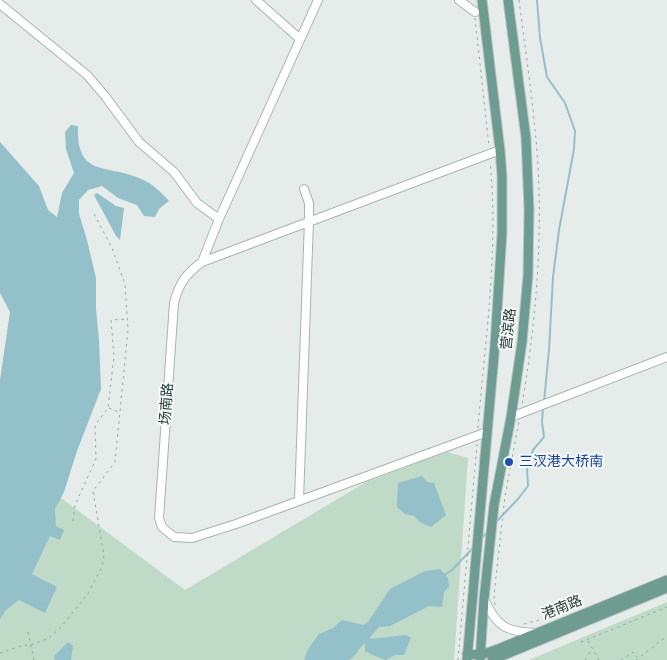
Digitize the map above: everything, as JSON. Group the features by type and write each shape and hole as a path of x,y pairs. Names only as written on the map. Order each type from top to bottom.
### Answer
{"main road":[{"name":"营滨路","path":"467,657 468,599 481,502 495,287 503,214 500,150 482,0"},
{"name":"营滨路","path":"481,658 484,599 494,505 511,417 522,342 528,275 529,209 526,138 508,0"},
{"name":"港南路","path":"467,657 481,658 667,580"},
{"name":"港南路","path":"492,660 667,588"}],"street":[{"path":"256,0 300,39"},
{"path":"202,262 219,219 318,0"},
{"path":"459,0 475,12"},
{"path":"0,4 86,75 105,96 139,142 174,172 197,203 219,219"},
{"name":"场南路","path":"487,432 236,524 192,538 174,537 162,527 159,518 174,302 178,289 189,272 202,262 500,150"},
{"path":"299,500 310,220 309,203 304,189"},
{"path":"511,417 667,357"},
{"path":"484,599 491,614 507,630 539,633"}],"path":[{"path":"458,660 468,599 477,435 495,287 493,190 475,12"},
{"path":"0,654 49,638 61,627 87,595 102,567 104,556 93,491 115,462 127,319 125,284 112,248 92,210"},
{"path":"73,521 75,505 96,459 95,425 108,408 114,356 111,320 127,319"},
{"path":"108,408 120,412"},
{"path":"496,607 494,596 506,496"},
{"path":"581,642 667,607"},
{"path":"523,624 543,619"},
{"path":"28,632 34,660"},
{"path":"621,660 633,652 637,659 667,636"},
{"path":"587,640 599,660"},
{"path":"585,660 592,648"}],"green space":[{"path":"447,452 468,458 454,660 0,660 0,589 53,492 185,590 366,482"},
{"path":"667,602 667,660 529,660"}],"water":[{"path":"71,125 78,126 82,154 87,161 104,169 144,180 156,188 169,201 159,209 155,217 144,216 137,205 118,198 102,186 88,190 79,200 79,214 96,278 101,389 77,451 64,492 55,509 56,526 64,530 60,540 50,536 32,574 57,587 45,613 19,600 6,610 0,619 0,380 10,312 0,293 0,142 39,186 48,210 57,217 62,193 74,173 66,149 65,132"},
{"path":"97,193 116,206 124,208 120,240 94,195"},
{"path":"422,476 427,482 434,483 446,515 431,527 421,523 414,516 405,514 397,507 398,483"},
{"path":"440,569 448,578 449,587 444,592 442,607 429,606 390,626 379,627 371,636 370,639 406,635 411,638 404,655 395,655 386,660 365,651 365,643 349,660 304,660 308,649 319,634 333,628 342,620 363,625 368,622 390,589 425,571"},
{"path":"68,642 73,646 71,660 55,660 54,656"}],"waterway":[{"path":"537,0 540,38 547,77 565,103 575,131 574,149 559,230 553,277 544,402"},
{"path":"496,522 528,486 527,468 533,450 544,437 543,407"},
{"path":"481,539 488,531"},
{"path":"444,575 452,570 473,548"}],"place":[{"name":"三汊港大桥南","path":"509,462"}]}
